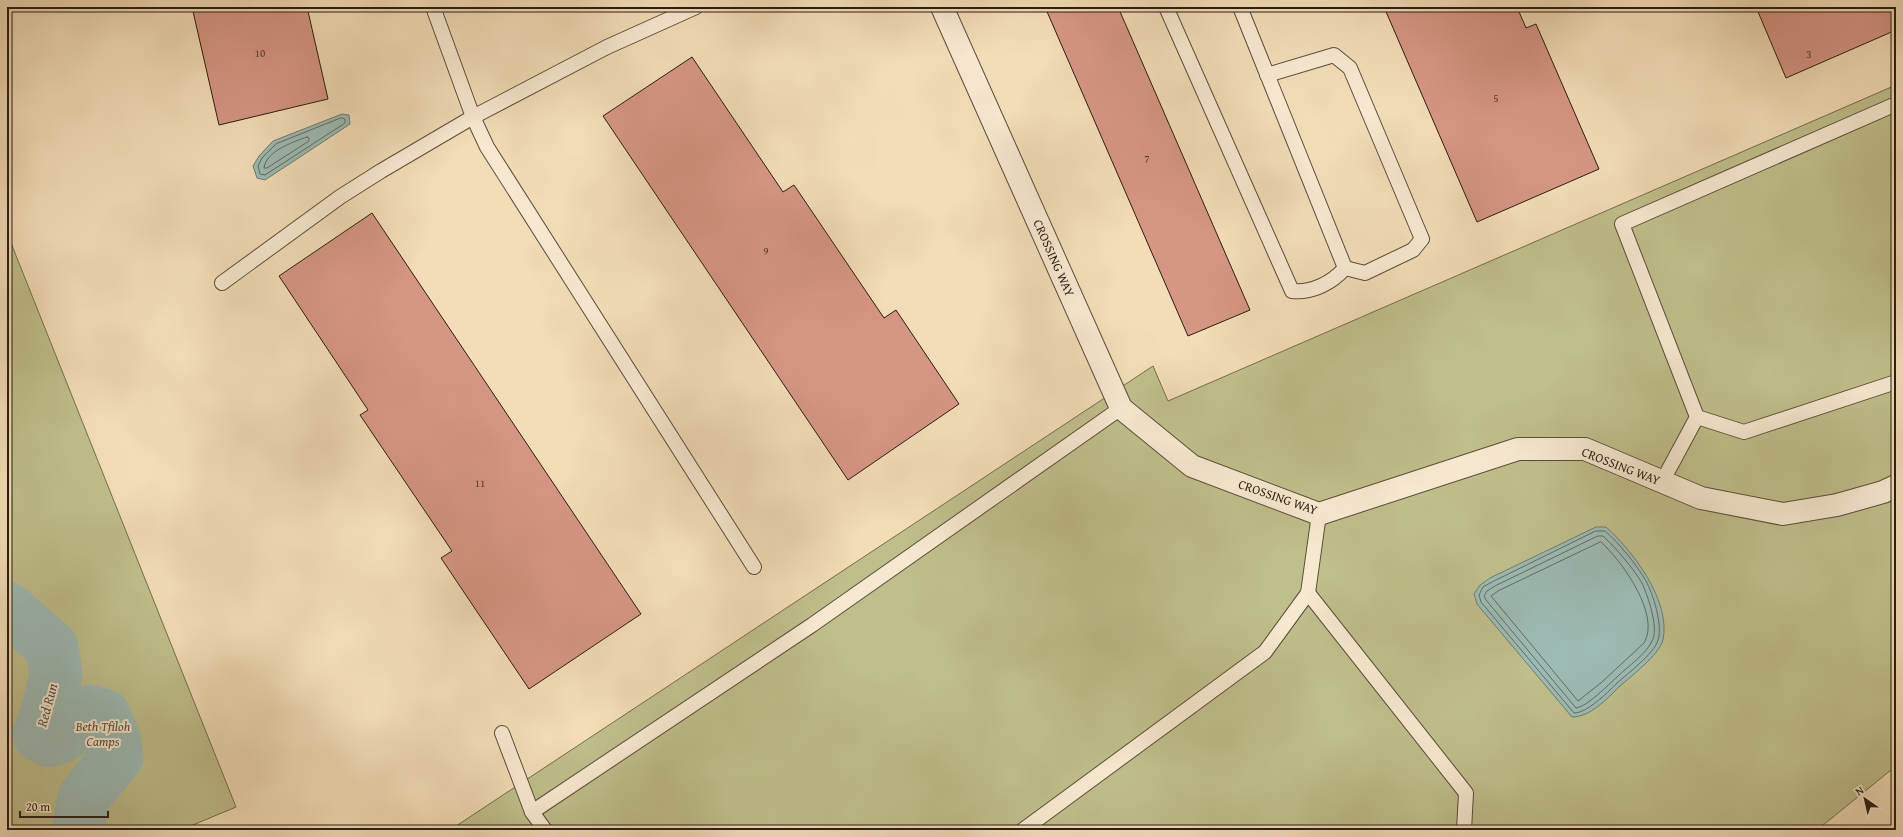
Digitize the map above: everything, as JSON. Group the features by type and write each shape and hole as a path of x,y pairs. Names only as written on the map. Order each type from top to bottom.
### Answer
{"street":[{"name":"CROSSING WAY","path":"942,7 1121,408 1192,466 1319,514 1518,449 1585,449 1701,498 1783,514 1836,505 1883,492 1896,486"}],"lane":[{"path":"432,7 473,117 487,147 754,567"},
{"path":"222,283 340,198 381,171 473,117 607,47 696,7"},
{"path":"1166,7 1292,291 1304,292 1335,279 1345,268"},
{"path":"1240,7 1345,268"},
{"path":"1268,75 1334,55 1350,68 1422,239 1413,250 1365,273 1345,268"},
{"path":"1662,482 1697,417 1622,224 1896,104"},
{"path":"1697,417 1744,432 1896,382"},
{"path":"532,812 812,625 1121,408"},
{"path":"1023,830 1266,652 1308,593 1319,514"},
{"path":"1308,593 1466,793 1464,830"},
{"path":"502,733 532,812 545,830"}],"green space":[{"path":"1896,85 1896,766 1817,830 450,830 1153,366 1168,401"},
{"name":"Beth Tfiloh Camps","path":"7,233 236,807 181,830 7,830"}],"water":[{"path":"342,114 349,115 350,124 265,180 257,178 253,166 259,156 273,141"},
{"path":"1596,527 1606,527 1617,537 1648,578 1656,593 1661,609 1664,625 1663,640 1650,659 1604,702 1592,711 1572,717 1477,604 1474,594 1480,585 1490,578"}],"building":[{"path":"192,7 307,7 328,99 219,125"},
{"path":"1045,7 1118,7 1250,310 1188,336"},
{"path":"1384,7 1517,7 1526,28 1536,24 1599,169 1477,222"},
{"path":"1756,7 1896,7 1896,30 1786,78"},
{"path":"692,57 783,192 794,185 884,318 896,310 959,404 848,480 603,116"},
{"path":"372,213 641,614 529,689 441,558 452,551 360,415 368,410 279,276"}],"waterway":[{"name":"Red Run","path":"7,608 52,647 56,675 48,709 39,735 50,741 56,739 68,733 91,711 104,715 114,738 117,757 84,797 78,830"}]}
